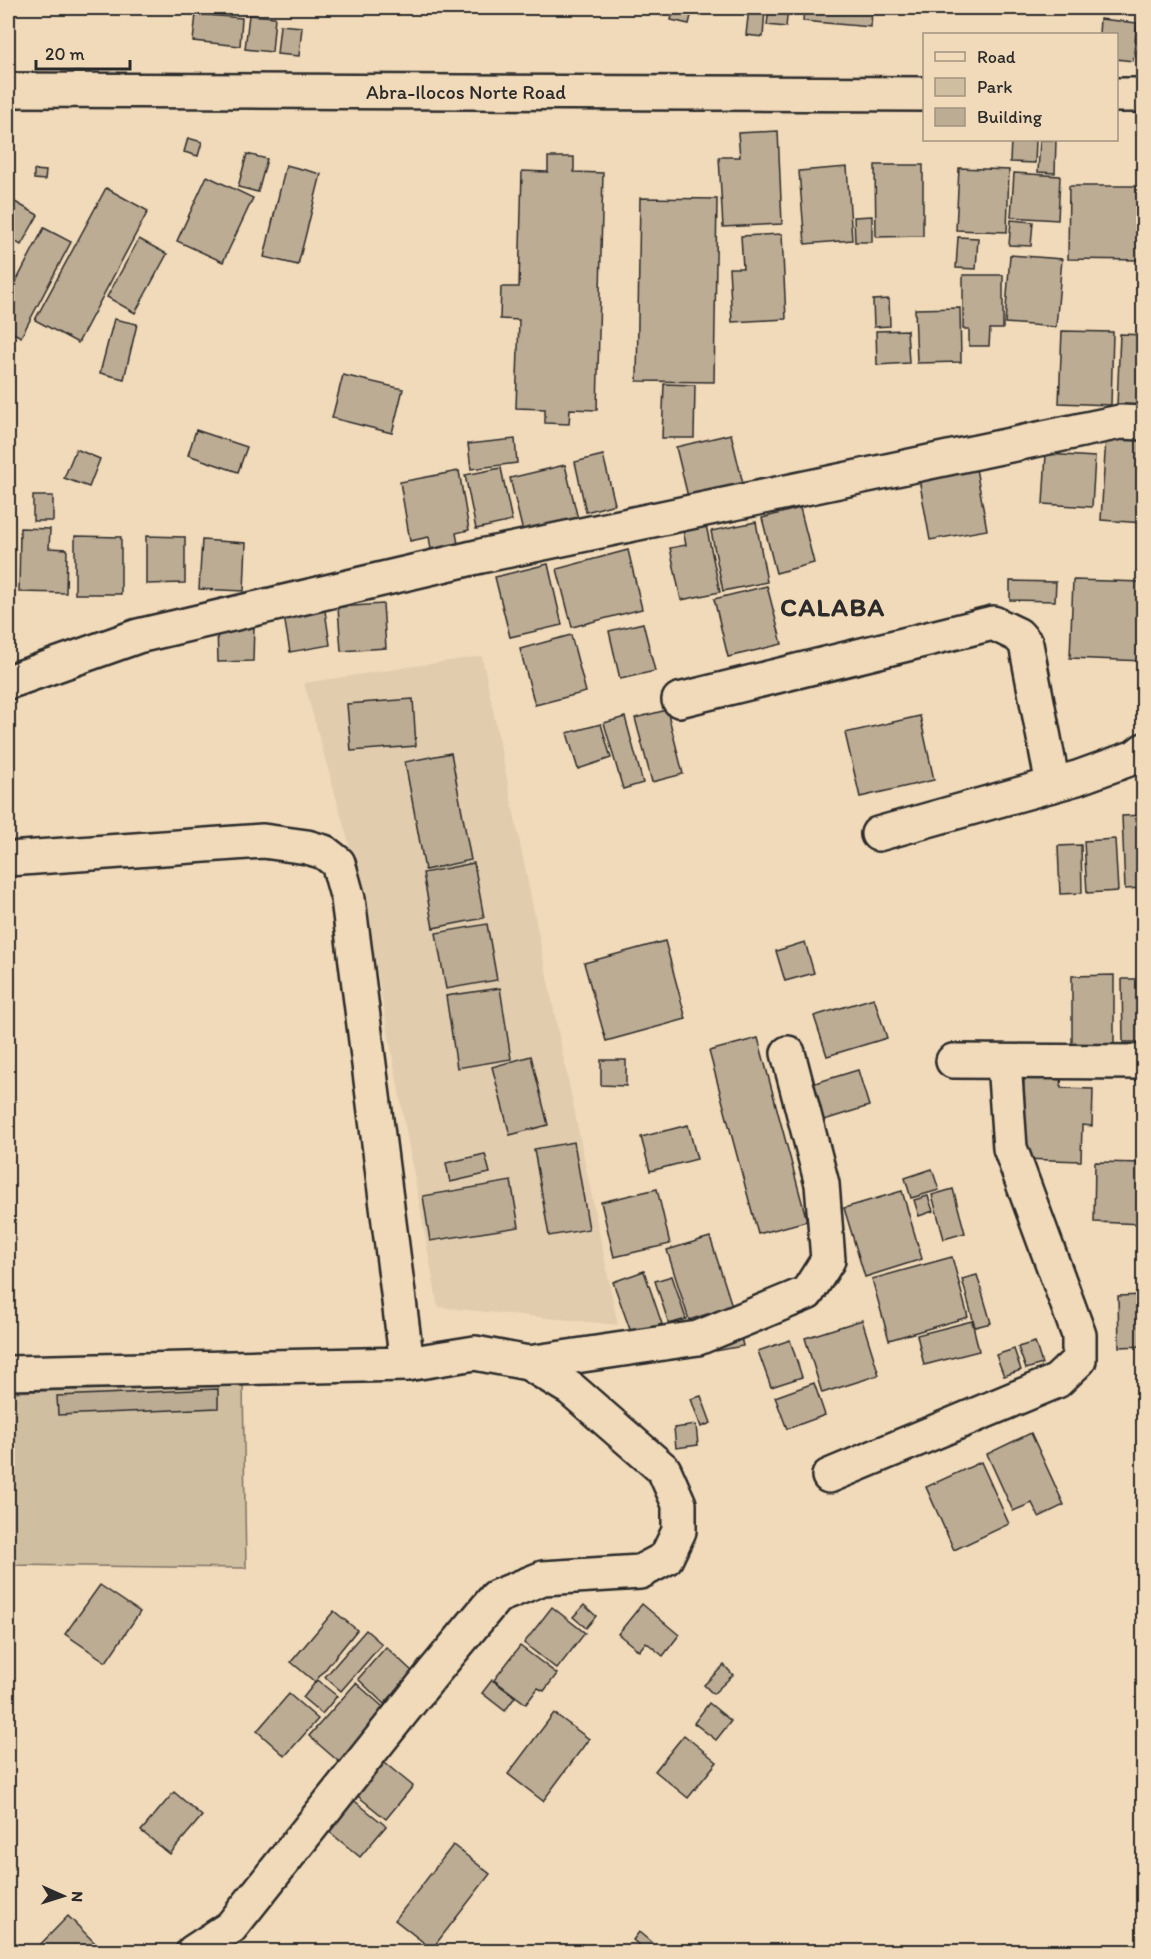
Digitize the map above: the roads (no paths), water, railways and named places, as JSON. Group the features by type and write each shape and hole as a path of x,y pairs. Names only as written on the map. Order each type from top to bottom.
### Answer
{"street":[{"name":"Abra-Ilocos Norte Road","path":"8,90 923,94"},
{"path":"1118,95 1143,95"},
{"path":"8,682 138,636 481,556 1120,422 1143,423"},
{"path":"679,700 993,623 1018,635 1026,644 1053,785"},
{"path":"878,834 1053,785 1135,757 1143,750"},
{"path":"8,859 263,841 324,852 338,863 348,899 407,1364"},
{"path":"8,1373 407,1364 475,1353 528,1363 698,1338 807,1293 828,1260 822,1184 788,1053"},
{"path":"953,1061 1143,1062"},
{"path":"829,1476 1057,1381 1079,1360 1079,1335 1010,1148 1004,1062"},
{"path":"201,1949 231,1927 433,1673 496,1598 543,1578 640,1572 666,1558 680,1531 679,1504 664,1470 572,1389 528,1363"}],"district":[{"name":"CALABA","path":"833,607"}]}
